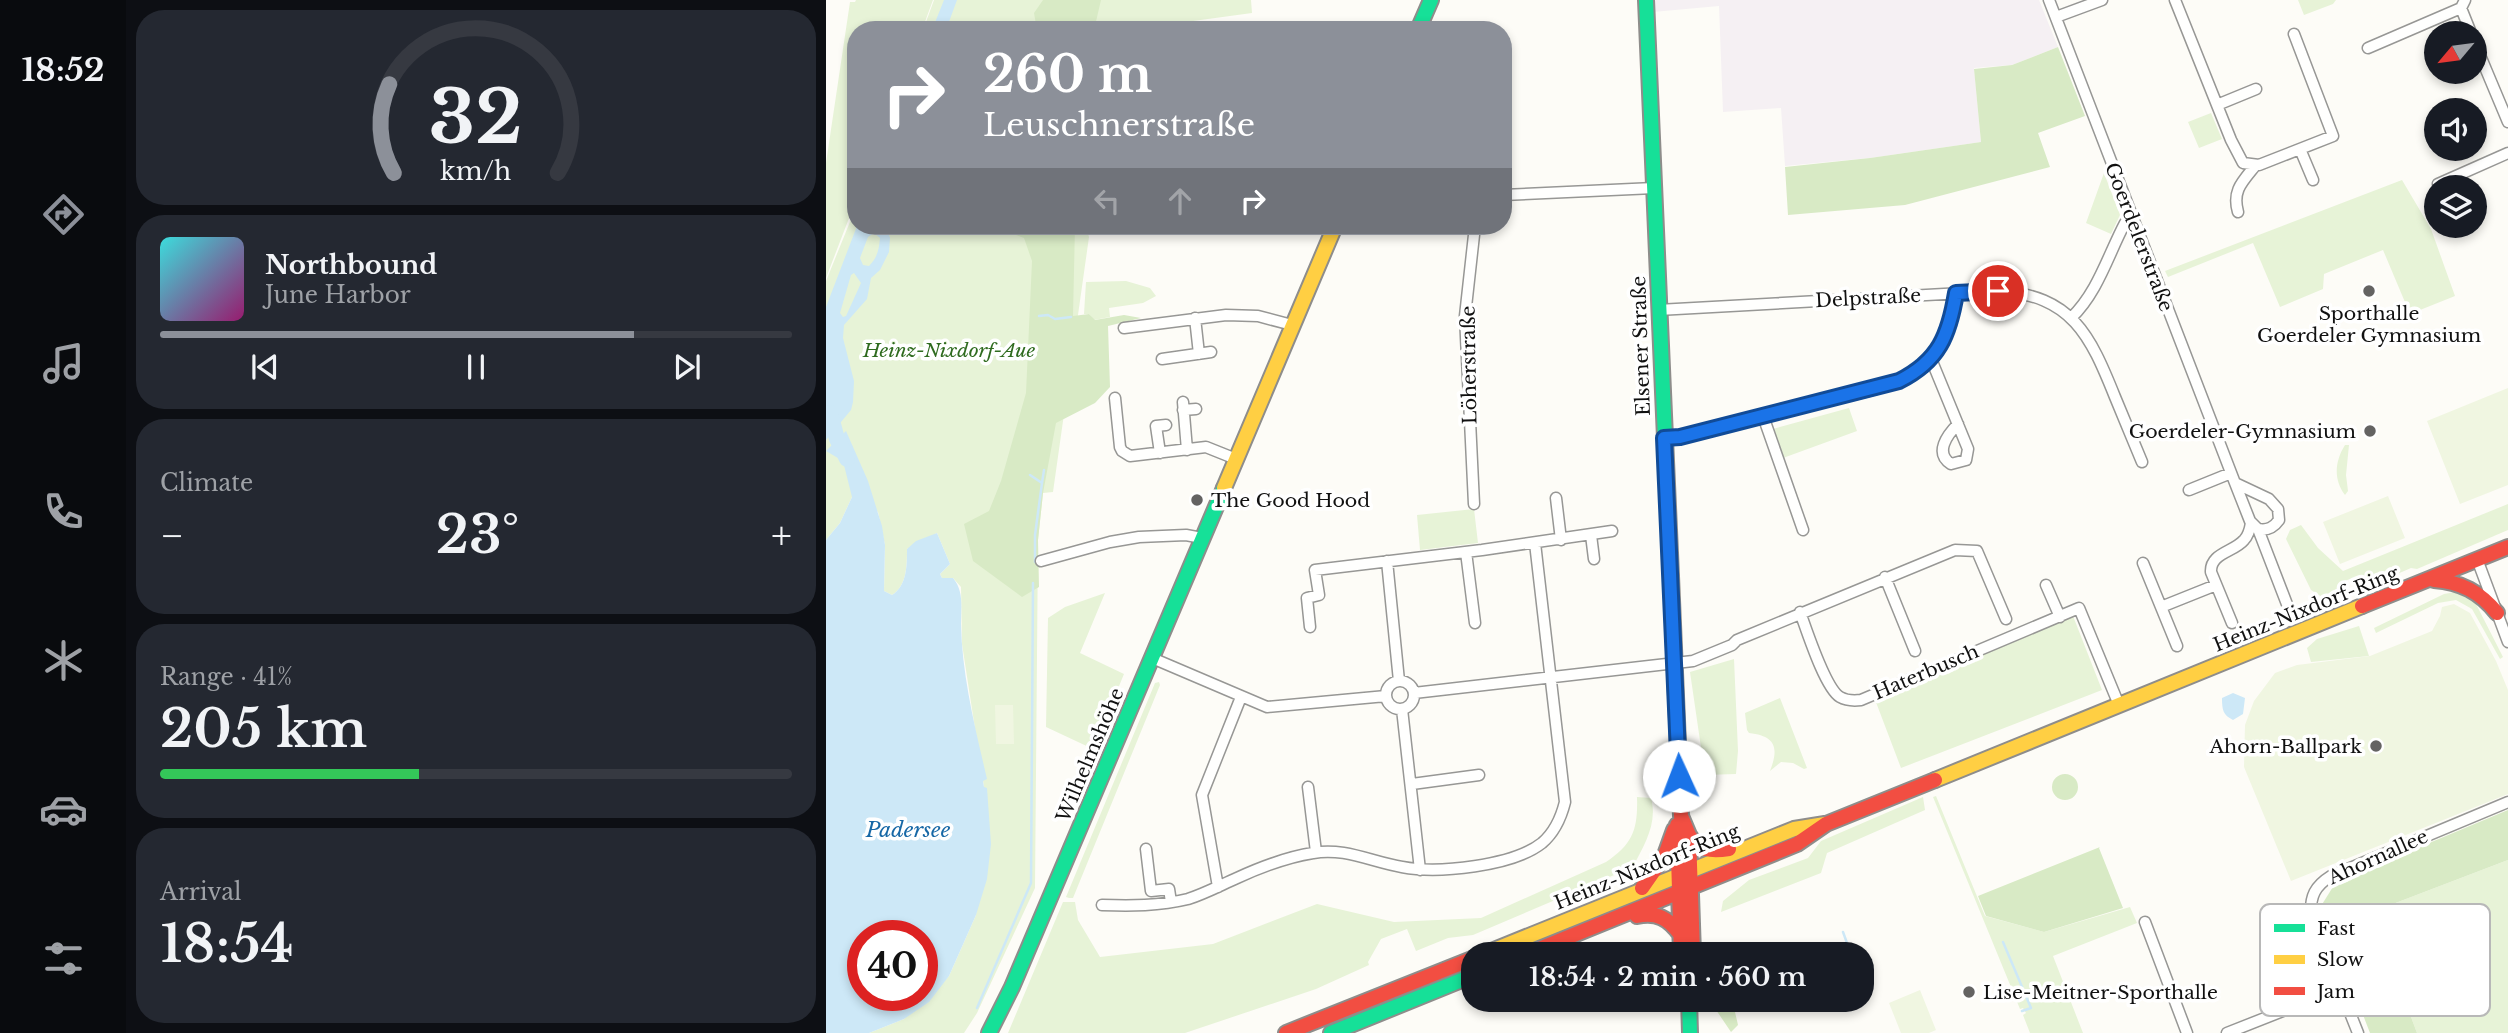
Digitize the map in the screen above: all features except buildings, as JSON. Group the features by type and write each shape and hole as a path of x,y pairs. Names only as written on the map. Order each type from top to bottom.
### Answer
{"main road":[{"path":"1422,21 1431,0"},
{"name":"Elsener Straße","path":"1646,0 1684,890"},
{"name":"Wilhelmshöhe","path":"989,1033 1012,987 1331,235"},
{"name":"Heinz-Nixdorf-Ring","path":"1513,942 1794,829 1826,824 2508,547"},
{"path":"2429,580 2452,581 2475,590 2485,597 2497,613"},
{"path":"1638,891 1659,865 1679,821"},
{"name":"Elsener Straße","path":"1679,821 1689,835 1684,873"},
{"name":"Heinz-Nixdorf-Ring","path":"1557,942 1801,842 1826,824"},
{"path":"1689,835 1694,844 1710,852 1747,848"},
{"path":"1680,942 1684,890"},
{"path":"1684,890 1691,942"},
{"path":"1618,917 1629,918 1650,913 1661,915 1670,921 1679,934"},
{"path":"1286,1033 1313,1028 1461,964"},
{"path":"1313,1028 1328,1033 1461,980"},
{"name":"Wilhelmshöhe","path":"997,1033 1012,987"},
{"path":"1689,1012 1690,1033"}],"street":[{"name":"Goerdelerstraße","path":"2049,0 2233,478 2290,612"},
{"path":"2056,18 2102,0"},
{"path":"2175,0 2238,156 2243,163 2255,166"},
{"path":"2368,48 2463,4 2468,21"},
{"path":"2238,212 2235,202 2237,188 2255,166 2333,136 2294,34"},
{"path":"2487,72 2508,122"},
{"path":"2217,105 2256,89"},
{"path":"2300,149 2313,180"},
{"path":"2458,175 2508,153"},
{"path":"1512,195 1654,188"},
{"path":"2071,318 2082,307 2096,285 2125,223 2133,219"},
{"name":"Löherstraße","path":"1474,235 1465,316 1474,504"},
{"name":"Delpstraße","path":"1658,310 1956,293 2016,292 2044,299 2071,318 2094,347 2141,462"},
{"path":"1664,438 1680,437 1899,381 1915,373 1931,359 1951,322 1956,293"},
{"path":"1124,328 1226,315 1258,316 1292,325"},
{"path":"1195,318 1199,354"},
{"path":"1162,359 1212,352"},
{"path":"1931,359 1958,424"},
{"path":"1115,398 1122,451 1130,456 1206,447 1236,459"},
{"path":"1186,450 1183,406 1196,409"},
{"path":"1763,416 1803,530"},
{"path":"1160,453 1156,426 1166,425"},
{"path":"2189,490 2233,478 2269,499 2278,509 2280,520 2275,526 2265,530 2255,526 2244,540 2212,562 2211,572 2232,623"},
{"path":"1556,498 1561,540"},
{"path":"1310,627 1307,598 1319,594 1315,570 1561,540 1612,531"},
{"path":"1041,561 1139,537 1186,535 1202,538"},
{"path":"1591,535 1594,559"},
{"path":"1102,905 1142,906 1189,898 1277,862 1316,852 1352,854 1420,870 1453,870 1504,859 1542,843 1561,818 1564,802 1535,543"},
{"path":"1414,693 1693,661 1800,612 1955,550 1977,551 2006,620"},
{"path":"1466,552 1475,623"},
{"path":"2477,559 2508,642"},
{"path":"1387,561 1399,681"},
{"path":"2143,563 2177,646"},
{"name":"Haterbusch","path":"1885,577 1915,650"},
{"path":"2046,584 2060,617 2079,608 2119,705"},
{"path":"2161,607 2216,585"},
{"name":"Haterbusch","path":"1800,612 1830,688 1841,698 1851,701 2060,617"},
{"path":"1152,659 1267,707 1386,696"},
{"path":"1399,681 1407,682 1414,693 1413,702 1402,709 1393,707 1386,696 1391,684 1399,681"},
{"path":"1218,887 1202,795 1241,697"},
{"path":"1402,709 1420,870"},
{"path":"1412,784 1479,775"},
{"path":"1308,787 1316,852"},
{"name":"Ahornallee","path":"2311,904 2315,889 2331,876 2508,802"},
{"path":"1146,849 1151,891 1169,889 1171,902"},
{"path":"2145,922 2187,1033"},
{"path":"2227,1033 2270,1016"},
{"name":"Ahornallee","path":"2352,1016 2358,1033"}],"shaded area":[{"path":"1653,0 2039,0 2058,47 2012,65 1974,68 1981,142 1870,158 1785,166 1781,108 1723,112 1719,6 1653,12"}],"green space":[{"path":"933,0 925,21 847,21 850,2"},
{"path":"934,0 1251,0 1252,13 1193,21 926,21"},
{"path":"1043,0 1101,0 1096,21 1035,21 1034,13"},
{"path":"2298,0 2336,0 2333,4 2304,15"},
{"path":"847,22 847,223 826,278 826,163"},
{"path":"2058,47 2085,116 2038,133 2050,167 1905,205 1788,215 1785,167 1981,142 1974,69 2012,65"},
{"path":"2211,113 2222,139 2199,148 2188,122"},
{"path":"2104,173 2120,215 2111,234 2086,223"},
{"path":"2402,180 2424,217 2424,238 2434,238 2455,296 2410,314 2383,250 2324,274 2323,289 2280,307 2253,243 2168,277 2165,271"},
{"name":"Heinz-Nixdorf-Aue","path":"847,229 847,235 1088,235 1053,492 1043,493 1038,540 1035,888 977,1013 964,1033 869,1033 904,1019 912,1011 938,1011 938,987 949,976 976,915 984,787 962,644 961,587 953,578 942,578 940,574 950,564 937,533 907,549 901,586 892,595 884,591 885,545 878,512 852,497 840,523 826,540 826,440 832,431 826,422 826,281"},
{"path":"1016,235 1075,235 1073,316 1089,314 1095,320 1124,315 1141,318 1108,326 1110,387 1095,403 1056,423 1043,493 1038,540 1039,587 1022,597 973,561 964,524 989,511 1001,481 1026,393 1032,261 1024,238"},
{"path":"1126,281 1150,288 1156,296 1143,303 1109,308 1110,317 1094,320 1089,314 1084,314 1086,282"},
{"path":"2508,388 2508,485 2460,504 2427,421"},
{"path":"1849,408 1857,431 1783,458 1773,429"},
{"path":"2345,445 2349,445 2346,475 2348,491 2345,495 2337,470"},
{"path":"2388,496 2405,538 2340,564 2323,522"},
{"path":"2508,504 2508,530 2356,592 2350,579 2342,582 2347,594 2292,622 2292,618 2322,597 2311,590 2286,539 2290,530 2301,525 2318,548 2343,571"},
{"path":"1474,509 1478,543 1420,550 1417,515"},
{"path":"2455,592 2475,602 2503,657 2500,659 2472,609 2456,600 2438,603 2376,633 2374,628 2444,594"},
{"path":"1105,593 1080,653 1124,674 1093,749 1046,727 1048,618 1065,607"},
{"name":"Ahorn-Ballpark","path":"2454,604 2470,613 2508,690 2508,794 2291,881 2244,767 2245,725 2254,701 2275,673 2297,665 2370,656 2432,631 2442,607"},
{"path":"2073,616 2102,690 1901,768 1874,697"},
{"path":"2359,626 2369,656 2311,662 2307,648 2317,639"},
{"path":"1734,659 1738,751 1736,774 1705,775 1690,672"},
{"path":"1159,682 1073,898 1066,897 1155,683"},
{"path":"1780,698 1807,768 1781,762 1770,771 1774,756 1773,744 1765,737 1747,730 1745,713"},
{"path":"995,705 1013,705 1014,744 996,744"},
{"path":"2065,774 2075,777 2078,787 2075,797 2065,800 2055,797 2052,787 2055,777"},
{"path":"1936,796 1985,916 2044,932 2130,907 2137,923 2053,956 2083,1033 2030,1033 2023,1015 2026,1013 2023,1008 2020,1009 1933,797"},
{"path":"1637,797 1651,798 1653,817 1649,834 1633,867 1473,935 1448,938 1416,951 1407,929 1381,939 1368,962 1369,965 1316,989 1185,1033 1008,1033 1063,902 1075,902 1078,920 1100,957 1213,944 1317,904 1394,922 1481,918 1606,862 1622,849 1632,835"},
{"path":"1923,797 1925,810 1827,853 1821,873 1721,912 1723,901 1749,880 1808,858 1821,841"},
{"path":"2508,810 2508,860 2393,904 2322,904 2336,882"},
{"path":"2100,847 2123,908 2044,932 1986,916 1978,896"},
{"path":"2508,860 2508,1033 2417,1033 2411,1016 2490,1016 2490,904 2393,904"},
{"path":"1920,990 1936,1030 1929,1033 1901,1033 1889,1003"},
{"path":"1717,1012 1735,1012 1738,1025 1731,1032"},
{"path":"2363,1016 2411,1016 2417,1033 2370,1033"}],"water":[{"path":"944,0 957,0 949,21 936,21"},
{"path":"854,235 871,235 860,258 863,265 869,266 877,253 880,238 876,235 889,235 889,252 880,270 871,278 867,299 844,325 843,338 854,381 853,402 851,410 826,440 826,307","holes":["854,273 861,283 846,316 843,317 840,313 851,275"]},
{"name":"Padersee","path":"846,431 868,481 882,526 885,545 884,591 892,595 901,586 905,575 907,549 916,541 937,533 950,564 940,574 942,578 953,578 960,594 962,643 974,721 987,779 983,781 984,787 987,788 991,844 987,879 976,915 949,976 938,990 938,920 847,920 847,1011 916,1011 904,1019 869,1033 826,1033 826,540 840,523 852,497 843,461 826,451"},
{"path":"2233,693 2245,698 2243,714 2233,720 2224,712 2222,698"}],"waterway":[{"path":"1039,316 1048,315 1055,319 1071,317"},
{"path":"830,413 837,439 847,459"},
{"path":"1042,483 1044,470"},
{"path":"1030,475 1042,483 1035,535 1035,562"},
{"path":"977,1008 1031,883 1033,583"},
{"path":"1843,932 1847,942"},
{"path":"2003,942 2031,1008 2022,1011"}],"traffic: fast":[{"path":"1422,21 1431,0"},
{"path":"1646,0 1671,576"},
{"path":"989,1033 1012,987 1224,488"},
{"path":"1331,1033 1461,980"},
{"path":"1689,1012 1690,1033"}],"traffic: slow":[{"path":"1224,488 1331,235"},
{"path":"1935,780 2362,606"},
{"path":"1514,942 1794,829 1825,824"}],"traffic: jam":[{"path":"2362,606 2508,547"},
{"path":"1671,576 1681,816 1689,835 1693,942"},
{"path":"2434,580 2469,589 2484,599 2497,613"},
{"path":"1556,942 1797,844 1826,824 1935,780"},
{"path":"1677,825 1681,942"},
{"path":"1642,888 1665,855 1674,830"},
{"path":"1689,835 1706,849 1729,849"},
{"path":"1637,916 1662,917 1680,934"},
{"path":"1286,1033 1461,963"}],"place":[{"name":"Sporthalle Goerdeler Gymnasium","path":"2369,291"},
{"name":"Goerdeler-Gymnasium","path":"2370,431"},
{"name":"The Good Hood","path":"1197,500"},
{"name":"Ahorn-Ballpark","path":"2376,746"},
{"name":"Lise-Meitner-Sporthalle","path":"1969,992"}],"route":[{"path":"1679,776 1664,438 1680,437 1899,381 1915,373 1931,359 1941,344 1951,322 1956,293 1998,291"}]}
